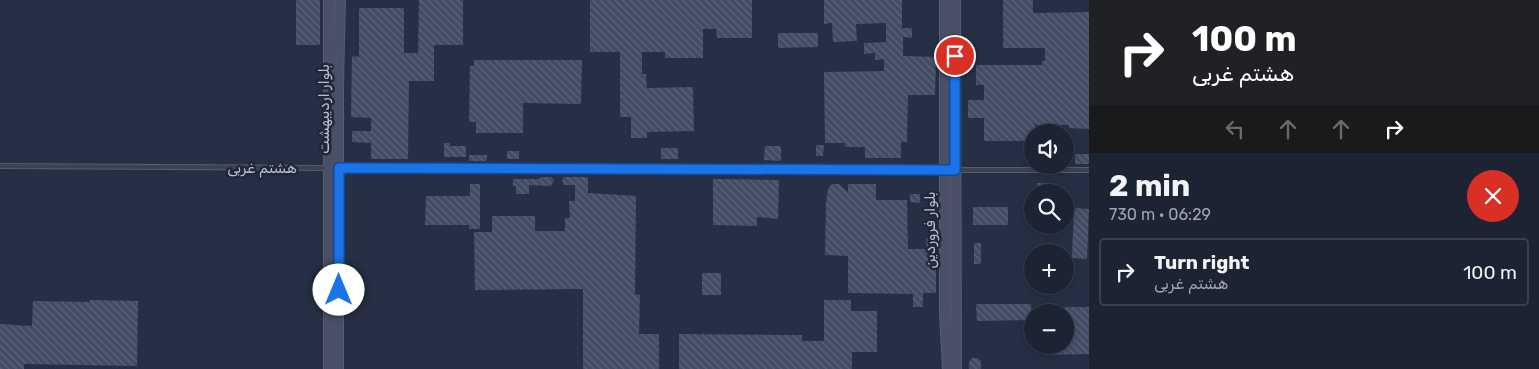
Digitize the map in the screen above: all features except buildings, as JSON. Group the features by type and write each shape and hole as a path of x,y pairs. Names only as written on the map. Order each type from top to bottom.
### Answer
{"street":[{"name":"بلوار اردیبهشت","path":"330,0 338,369"},
{"name":"بلوار اردیبهشت","path":"329,369 340,0"},
{"name":"بلوار فروردین","path":"945,0 945,314 948,369"},
{"name":"بلوار فروردین","path":"955,0 956,369"},
{"path":"944,170 955,170"}],"lane":[{"name":"هشتم غربی","path":"0,166 944,170"},
{"path":"955,170 1089,170"}],"route":[{"path":"339,290 339,168 955,170 955,56"}]}
